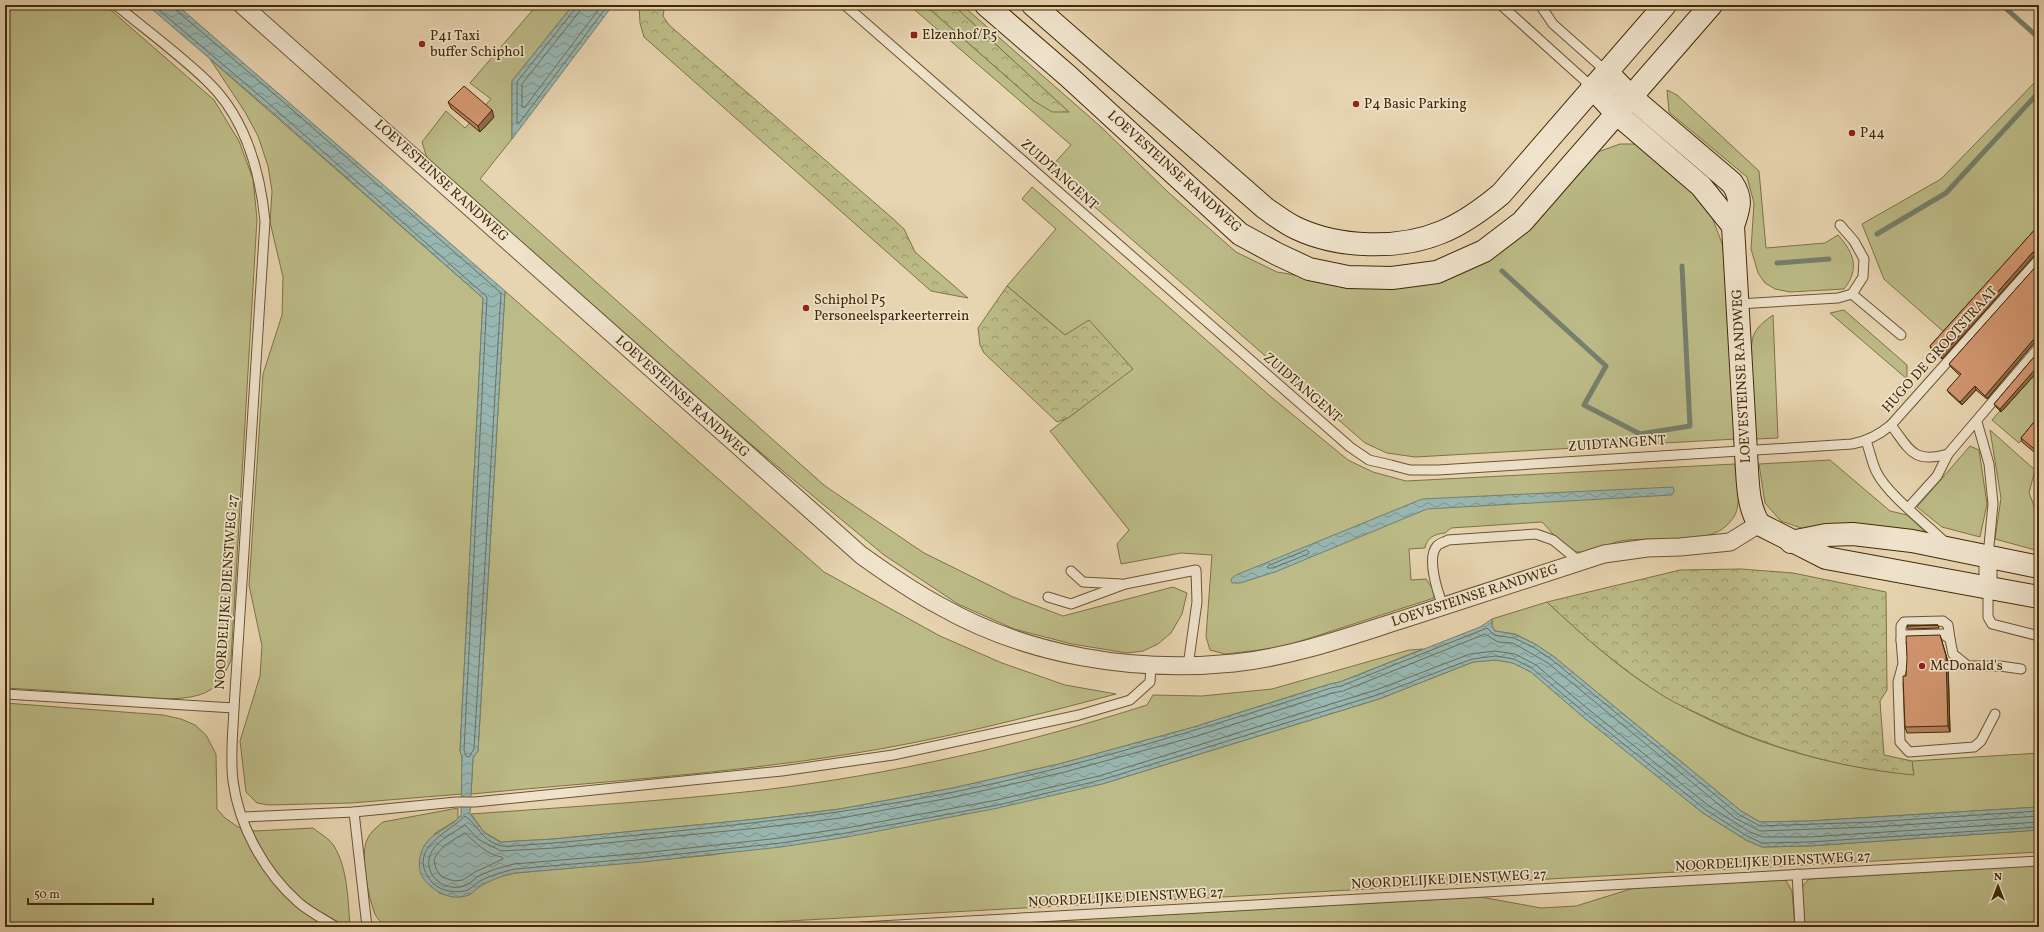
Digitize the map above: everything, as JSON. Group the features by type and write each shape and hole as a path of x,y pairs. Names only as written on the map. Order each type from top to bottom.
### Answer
{"street":[{"name":"LOEVESTEINSE RANDWEG","path":"242,5 860,555 898,581 941,607 1020,641 1094,659 1151,665 1188,666 1234,663 1267,658 1312,648 1604,554 1647,548 1680,547 1730,542 1759,524 1754,516 1748,492 1733,226 1740,204 1737,190 1732,183 1631,96 1607,72"},
{"name":"LOEVESTEINSE RANDWEG","path":"986,5 1068,76 1240,234 1309,269 1348,278 1392,278 1437,272 1484,251 1522,222 1711,5"},
{"path":"1033,5 1265,208 1296,228 1334,240 1370,245 1404,243 1442,233 1464,222 1485,208 1501,194 1592,87 1607,72 1665,5"},
{"path":"1592,87 1616,113 1701,186 1733,226"},
{"path":"1759,524 1790,542 1826,558 2039,597"},
{"path":"1790,542 1826,535 1853,534 1912,541 2039,567"},
{"path":"1988,557 1988,588"}],"lane":[{"name":"NOORDELIJKE DIENSTWEG 27","path":"116,5 208,81 230,109 252,154 262,192 265,221 234,708 232,747 233,780 249,836 269,870 298,902 336,927"},
{"name":"ZUIDTANGENT","path":"845,5 1249,360 1350,447 1370,460 1410,470 1438,470 1852,444 1866,441 1891,425"},
{"path":"1501,5 1592,87"},
{"path":"1540,5 1553,24 1607,72"},
{"path":"1738,304 1838,298 1852,294 1863,278 1864,259 1854,241 1840,225"},
{"name":"HUGO DE GROOTSTRAAT","path":"1948,454 1932,458 1918,455 1906,448 1891,425 2039,259"},
{"path":"1852,294 1901,335"},
{"path":"1909,508 1937,476 1948,454 2039,347"},
{"path":"1976,422 1989,464 1993,504 1988,557"},
{"path":"1866,441 1876,472 1888,489 1953,550"},
{"path":"1443,606 1436,585 1432,554 1437,546 1448,540 1536,534 1553,540 1580,562"},
{"path":"1048,597 1071,604 1125,584 1196,570 1197,602 1188,666"},
{"path":"1071,571 1083,582 1125,584"},
{"path":"1988,588 1988,617 1992,624 2039,636"},
{"path":"1995,714 1981,741 1974,747 1909,752 1900,742 1898,682 1903,664 1901,626 1904,622 1943,621 1948,625 1953,654 1968,666 2000,666 2021,669"},
{"path":"1901,640 1906,635 1943,634 1950,639"},
{"path":"243,817 354,812 456,802 475,802 782,771 893,755 1079,716 1130,700 1150,682 1151,665"},
{"path":"5,694 234,708"},
{"path":"354,812 367,927"},
{"name":"NOORDELIJKE DIENSTWEG 27","path":"861,927 2039,861"},
{"path":"1797,874 1800,927"}],"green space":[{"path":"5,5 105,5 214,100 239,141 253,179 257,219 231,660 226,672 219,682 211,690 199,695 181,698 162,698 5,688"},
{"path":"537,5 573,5 512,81 512,139 480,179 825,486 924,553 1013,597 1063,616 1173,587 1187,593 1182,614 1171,633 1158,644 1143,651 1127,653 1072,644 1014,629 958,604 884,555 664,372 429,165 422,142 446,111 465,128 491,99 470,83"},
{"path":"639,5 665,5 663,16 669,25 891,217 904,229 915,252 968,298 931,291 644,37 640,23"},
{"path":"909,5 925,5 1034,101 1069,112 953,5 962,5 1100,126 1169,193 1236,252 1277,272 1325,280 1463,269 1592,154 1620,144 1638,144 1705,199 1723,246 1736,439 1415,457 1387,453 1365,443 1050,168 1071,145"},
{"path":"925,5 953,5 1069,112 1052,112 1034,101"},
{"path":"210,59 483,298 460,751 462,757 462,794 351,803 269,805 257,803 246,792 240,741 260,676 262,646 249,585 263,374 282,315 283,277 270,222 272,191 268,166 258,136 245,112"},
{"path":"2039,78 2039,230 1945,333 1884,279 1862,224 1941,179"},
{"path":"1667,90 1677,95 1759,171 1766,248 1825,243 1838,235 1848,248 1853,261 1852,275 1844,289 1790,292 1775,289 1765,283 1758,273 1751,249 1754,203 1747,177 1669,112"},
{"path":"1032,187 1270,396 1348,460 1373,472 1406,481 1735,464 1738,503 1735,515 1722,529 1708,535 1684,538 1620,541 1589,552 1574,551 1564,545 1542,522 1451,528 1445,533 1432,537 1426,544 1425,548 1409,549 1411,580 1426,579 1433,589 1434,598 1279,648 1225,654 1210,650 1206,637 1212,555 1181,553 1121,564 1117,544 1129,530 1050,431 1132,368 1065,335 1007,286 1056,229 1022,199"},
{"path":"1007,286 1065,335 1089,320 1133,369 1068,418 1057,422 984,353 980,345 978,328"},
{"path":"505,291 824,572 940,636 1002,663 1065,685 1116,694 951,735 850,754 756,767 471,794 473,758 478,751"},
{"path":"1844,310 1907,365 1907,379 1830,313"},
{"path":"1773,315 1778,438 1756,439 1751,347 1756,330"},
{"path":"2039,366 2039,419 2019,443 1992,420"},
{"path":"1990,430 2035,470 2029,493 2039,518 2039,551 1995,539 2001,498"},
{"path":"1970,446 1979,450 1987,504 1980,537 1942,527 1917,507"},
{"path":"1830,460 1890,511 1907,515 1934,540 1807,530 1781,521 1765,503 1759,464"},
{"path":"1741,569 1793,573 1886,592 1887,690 1880,701 1884,755 1912,761 1914,775 1858,767 1802,754 1776,746 1723,725 1665,697 1649,687 1589,640 1547,602 1680,570"},
{"path":"1547,602 1619,665 1666,697 1724,727 1785,749 1849,765 1913,774 1912,761 2039,753 2039,807 1809,821 1760,822 1741,811 1553,656 1535,644 1515,634 1495,631 1492,626 1492,619"},
{"path":"1423,649 1340,682 1194,727 1059,764 953,788 840,809 757,819 554,839 501,842 484,832 471,814 617,804 727,794 861,776 909,767 1053,733 1147,705 1153,695 1202,696 1272,689 1409,650"},
{"path":"1496,660 1513,663 1531,672 1582,716 1703,813 1746,840 1762,847 1809,846 2039,830 2039,852 679,927 388,927 376,916 367,886 364,855 365,846 370,835 383,822 458,808 458,819 434,834 439,893 453,896 468,895 481,885 498,877 515,873 712,855 1102,784 1379,699 1473,662"},
{"path":"5,703 163,715 181,719 195,725 206,735 216,754 217,809 225,818 238,827 255,831 313,828 332,843 339,855 345,875 350,927 5,927"},
{"path":"2039,865 2039,927 1803,927 1801,888 1809,879"},
{"path":"1785,879 1792,891 1795,927 942,927 1481,897 1541,908 1576,906 1634,888"}],"water":[{"path":"147,5 177,5 505,291 478,751 473,758 470,814 484,832 500,842 554,839 757,819 840,809 953,788 1059,764 1194,727 1340,682 1480,627 1492,619 1492,626 1495,631 1514,634 1535,644 1553,656 1741,811 1760,822 1809,821 2039,807 2039,830 1809,846 1762,847 1746,840 1703,813 1582,716 1531,672 1513,663 1496,660 1473,662 1379,699 1102,784 998,808 847,837 781,847 643,862 515,873 488,882 469,895 456,897 443,894 427,883 423,878 419,862 422,850 428,841 437,833 453,823 461,815 462,757 460,751 483,298 271,111"},
{"path":"573,5 613,5 512,139 512,81"},
{"path":"1673,487 1674,491 1672,495 1427,509 1275,572 1240,583 1232,583 1231,579 1236,575 1422,499"}],"building":[{"path":"464,86 492,110 478,126 448,102"},
{"path":"2039,225 2039,250 2033,252 1941,356 1930,346"},
{"path":"2039,263 2039,338 2033,340 1985,396 1975,386 1960,402 1947,390 1961,374 1949,364"},
{"path":"2039,351 2039,365 2000,409 1994,404"},
{"path":"2039,416 2039,451 2038,452 2021,438"},
{"path":"1907,625 1938,625 1907,626"},
{"path":"1940,635 1946,656 1948,726 1905,727 1903,676 1906,676 1906,636"}],"waterway":[{"path":"2002,5 2039,38"},
{"path":"1877,234 1946,193 2039,92"},
{"path":"1777,263 1829,259"},
{"path":"1502,271 1606,366 1584,405 1640,434 1690,426 1682,266"}],"place":[{"name":"Elzenhof/P5","path":"914,35"},
{"name":"P41 Taxi buffer Schiphol","path":"422,44"},
{"name":"P4 Basic Parking","path":"1356,104"},
{"name":"P44","path":"1852,133"},
{"name":"Schiphol P5 Personeelsparkeerterrein","path":"806,308"},
{"name":"McDonald's","path":"1922,666"}]}
